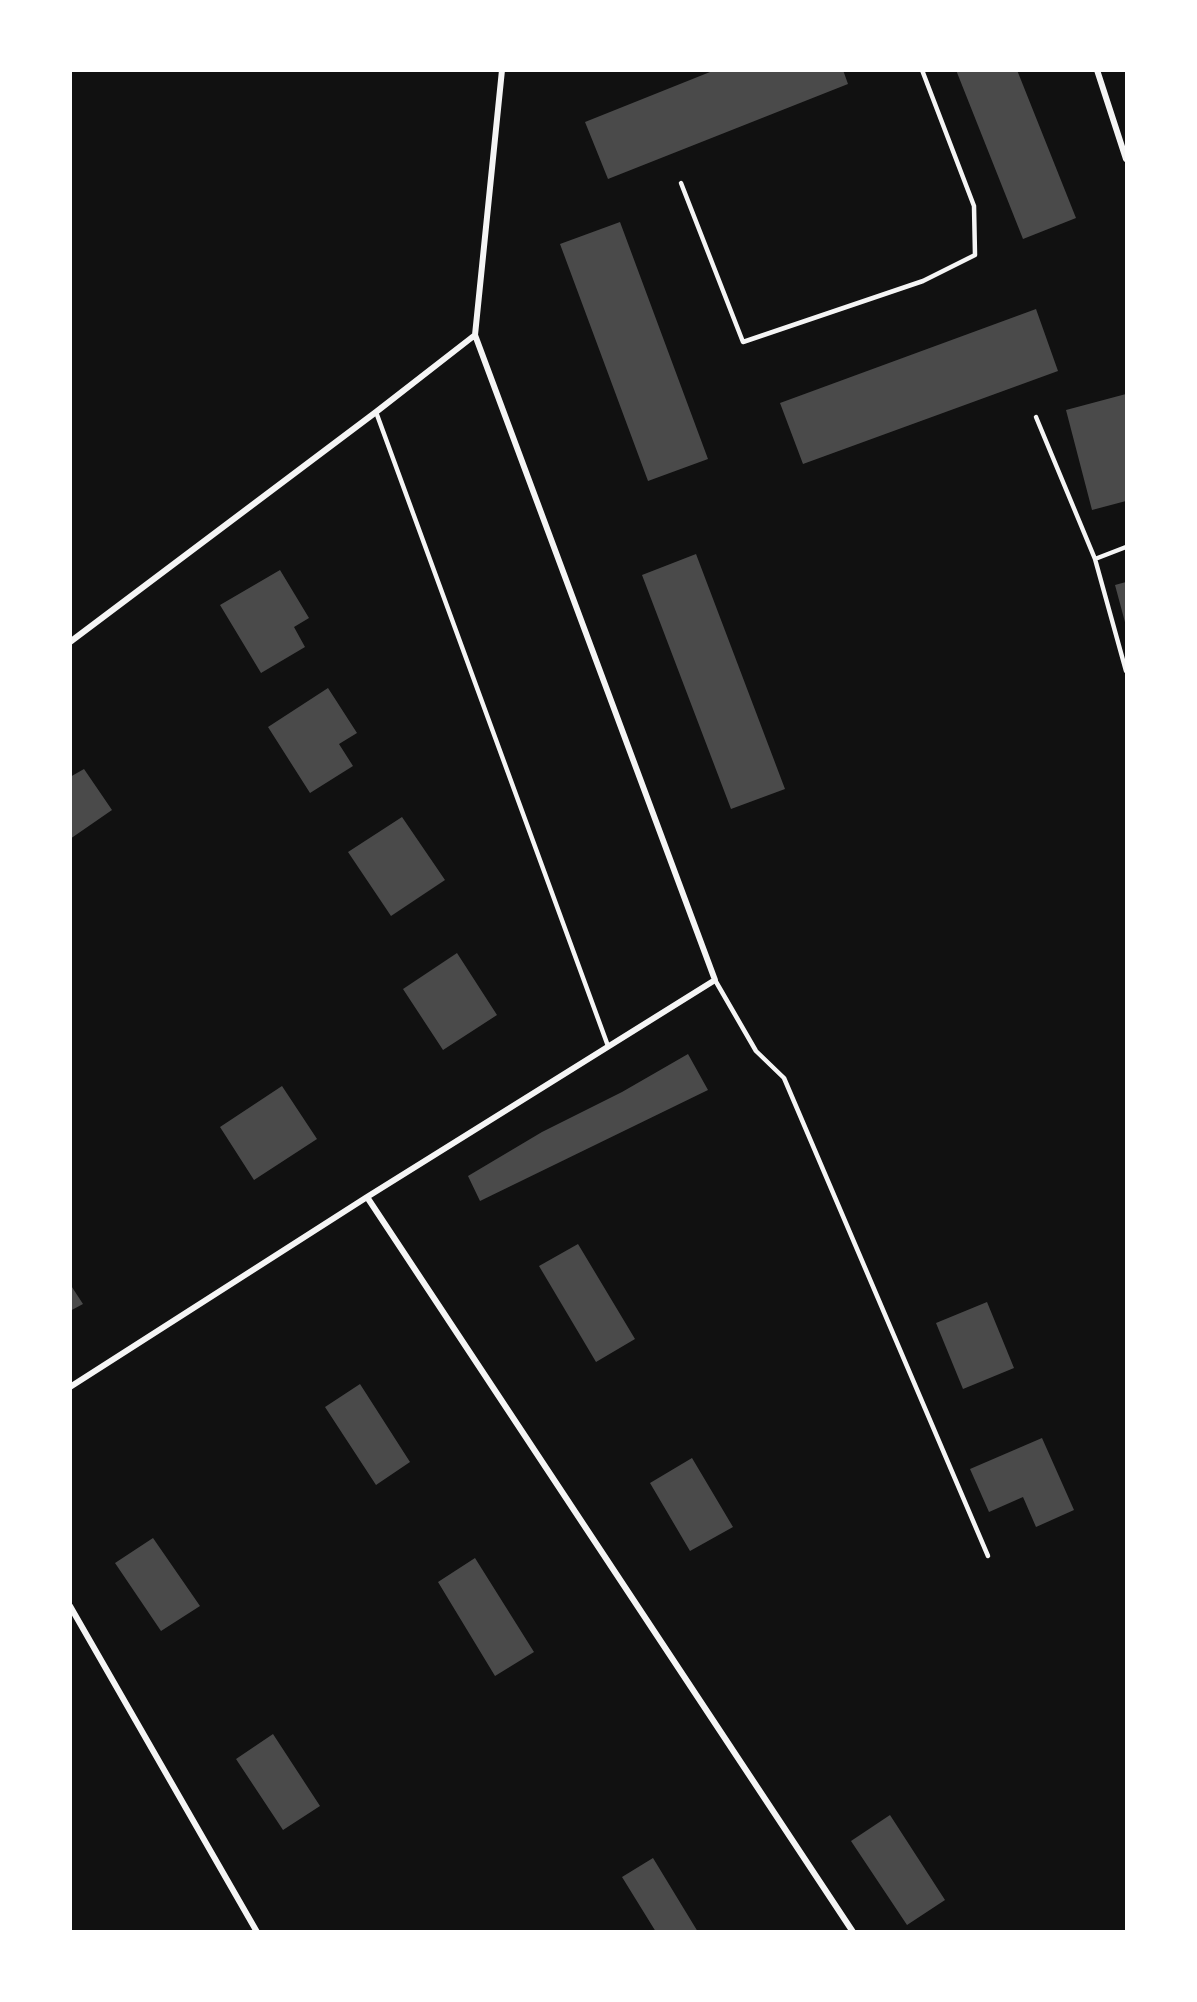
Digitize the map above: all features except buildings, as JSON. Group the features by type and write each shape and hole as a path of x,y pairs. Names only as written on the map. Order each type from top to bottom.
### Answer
{"street":[{"path":"70,1387 367,1197 715,980 475,335 502,70"},
{"path":"1096,70 1126,159"},
{"path":"70,642 475,335"},
{"path":"367,1197 853,1932"},
{"path":"70,1606 257,1932"}],"lane":[{"path":"681,183 743,342 923,281 975,255 975,245 974,206 922,70"},
{"path":"376,412 608,1046"},
{"path":"1036,417 1095,559 1126,671"},
{"path":"1095,559 1126,547"},
{"path":"715,980 756,1051 784,1078 988,1556"}]}
